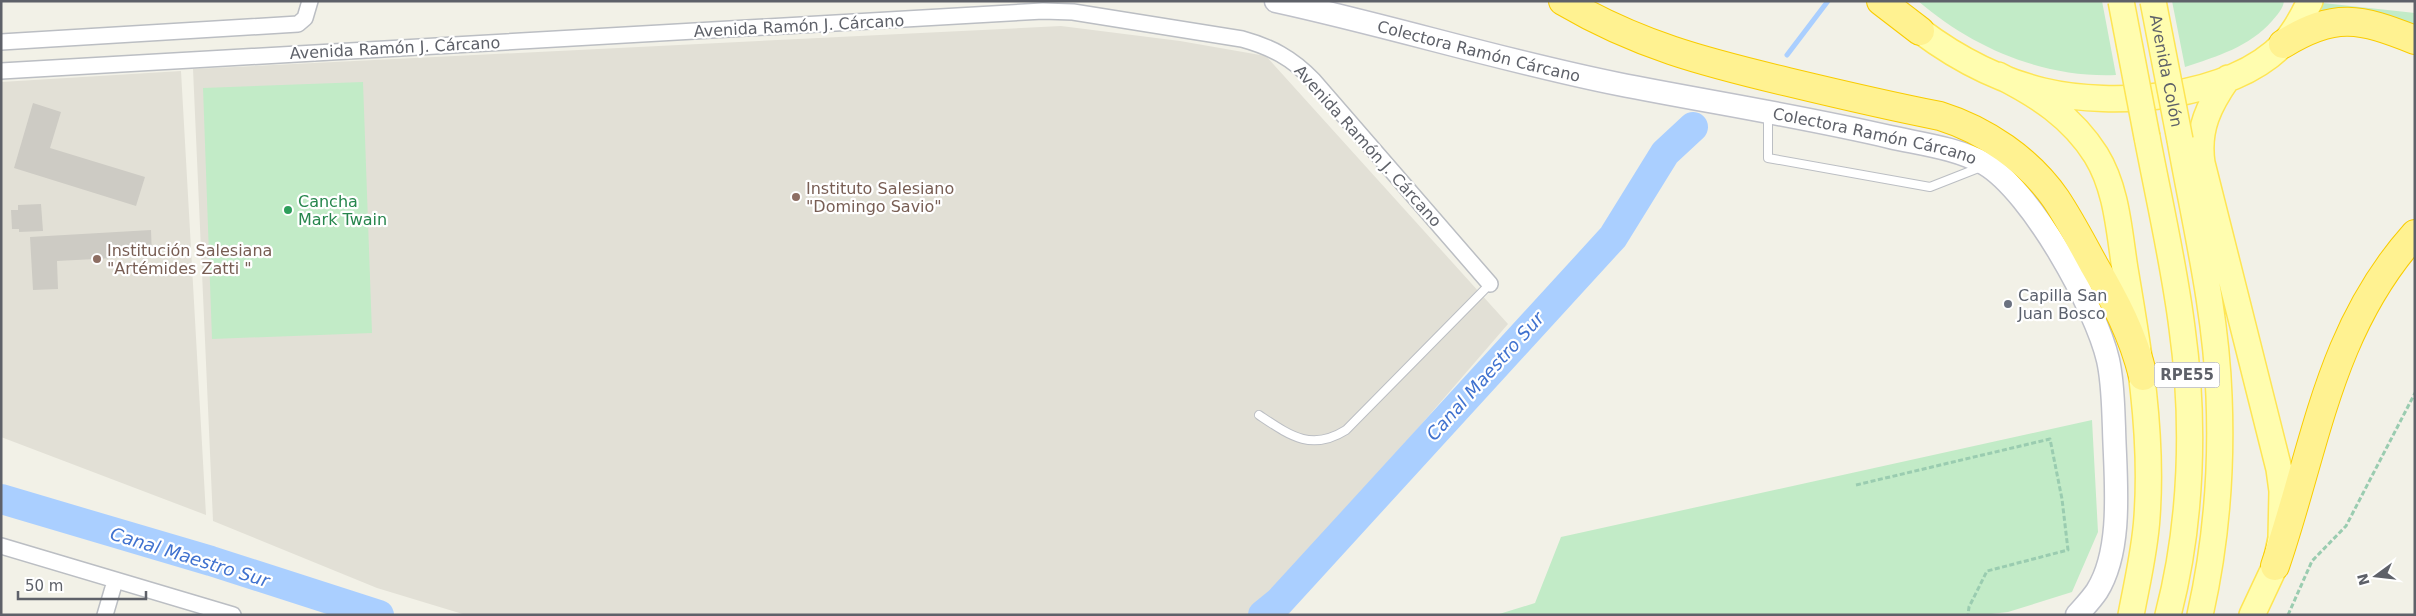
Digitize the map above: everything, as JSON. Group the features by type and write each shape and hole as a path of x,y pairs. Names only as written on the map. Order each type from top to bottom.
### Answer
{"highway":[{"path":"1563,1 1624,34 1673,52 1732,69 1940,116 1970,127 2003,147 2030,170 2056,199 2124,320 2137,352 2143,376"},
{"path":"1881,1 1920,31"},
{"path":"2283,44 2310,28 2339,21 2365,23 2415,40"},
{"path":"2276,566 2341,351 2366,301 2398,252 2415,234"}],"main road":[{"name":"Colectora Ramón Cárcano","path":"1276,1 1348,17 1526,65 1618,84 1844,125 1955,152 1986,165 2029,206 2047,233 2086,302 2108,360 2114,423 2114,534 2106,572 2098,590 2077,615"},
{"path":"1888,1 1901,16 1957,57 2043,98 2059,111 2085,139 2106,175 2116,212 2143,376 2149,491 2146,529 2131,615"},
{"name":"Avenida Colón","path":"2121,1 2178,296 2188,396 2186,499 2176,575 2168,615"},
{"name":"Avenida Colón","path":"2152,1 2180,140 2214,337 2219,395 2219,465 2216,510 2200,615"},
{"path":"1998,76 2029,87 2063,95 2125,98 2184,92 2228,78 2264,59 2283,44 2303,16 2310,1"},
{"path":"2228,78 2205,118 2200,135 2200,152 2279,469 2282,513 2276,566 2252,615"},
{"path":"2125,615 2138,578"}],"street":[{"path":"1,42 298,24 305,18 310,1"},
{"name":"Avenida Ramón J. Cárcano","path":"1,71 1044,11 1075,7 1242,39 1266,45 1284,54 1298,64 1313,80 1490,284"},
{"path":"1,546 233,615"},
{"path":"105,615 115,581"}],"lane":[{"path":"1768,112 1768,158 1930,187 1986,165"},
{"path":"1259,415 1287,433 1314,441 1331,439 1346,430 1490,284"}],"path":[{"path":"2288,615 2312,561 2346,526 2415,393"},
{"path":"1856,485 2050,440 2062,498 2068,550 1987,571 1969,607 1968,615"}],"shaded area":[{"name":"Instituto Salesiano \"Domingo Savio\"","path":"1061,26 1180,41 1266,56 1508,324 1274,595 1250,615 466,615 377,588 213,521 193,69"},
{"name":"Institución Salesiana \"Artémides Zatti \"","path":"181,71 206,515 1,437 1,82"}],"green space":[{"path":"1918,1 2102,1 2116,75 2089,75 2062,71 2010,57 1962,33"},
{"path":"2172,1 2284,1 2276,16 2253,38 2232,50 2185,67"},
{"path":"2323,3 2415,13 2415,27 2320,14"},
{"name":"Cancha Mark Twain","path":"363,82 372,333 212,339 203,88"},
{"path":"2092,420 2098,532 2072,592 2008,612 1982,615 1496,615 1535,603 1561,537"}],"building":[{"path":"33,103 61,112 50,148 145,177 136,206 14,168"},
{"path":"41,204 43,231 19,232 19,229 12,229 11,210 18,210 18,205"},
{"path":"151,230 152,256 57,261 58,289 33,290 30,237"}],"waterway":[{"name":"Canal Maestro Sur","path":"1787,55 1828,1"},
{"name":"Canal Maestro Sur","path":"1263,615 1279,602 1613,237 1665,153 1693,127"},
{"name":"Canal Maestro Sur","path":"1,499 211,561 379,615"}],"place":[{"name":"Instituto Salesiano \"Domingo Savio\"","path":"796,197"},
{"name":"Cancha Mark Twain","path":"288,210"},
{"name":"Institución Salesiana \"Artémides Zatti \"","path":"97,259"},
{"name":"Capilla San Juan Bosco","path":"2008,304"}]}
